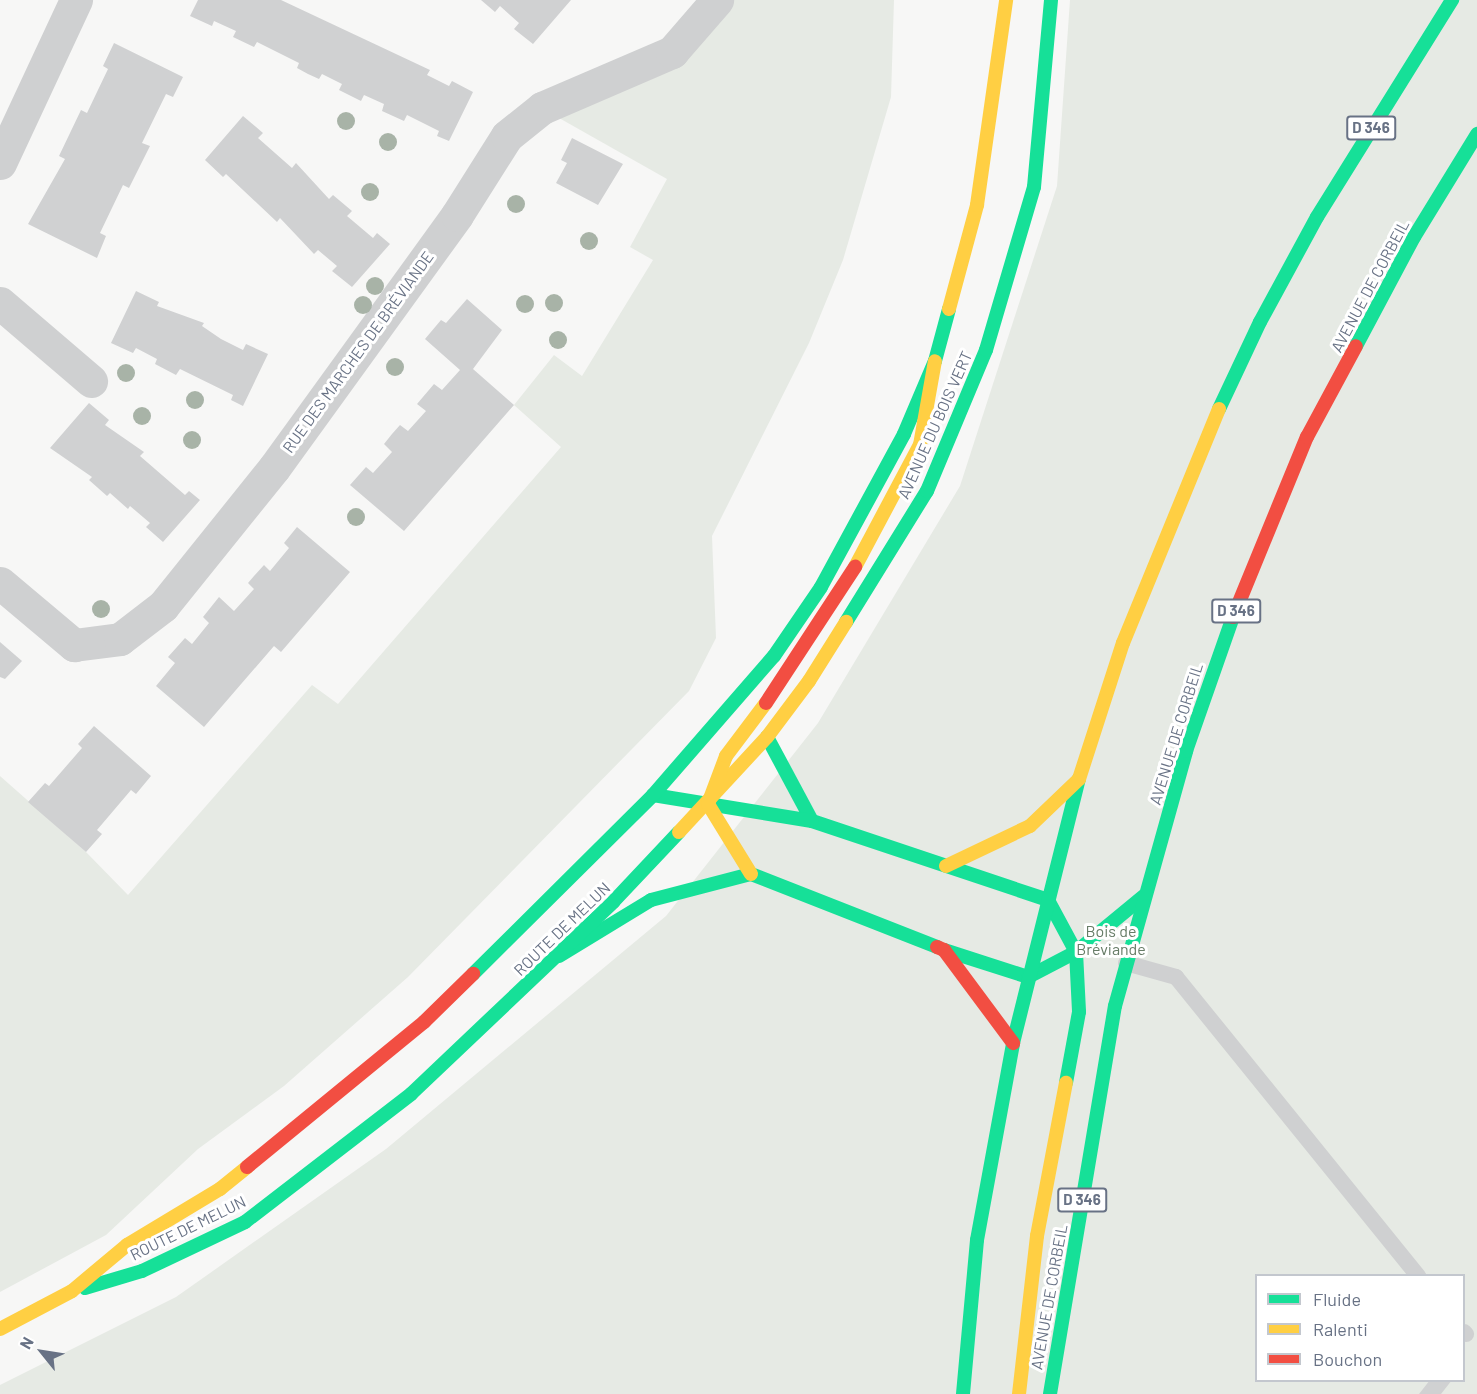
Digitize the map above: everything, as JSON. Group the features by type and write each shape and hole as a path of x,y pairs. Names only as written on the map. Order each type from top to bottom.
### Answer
{"main road":[{"name":"AVENUE DU BOIS VERT","path":"708,804 768,736 809,681 927,491 986,350 1034,187 1051,0"},
{"name":"D 346","path":"963,1394 977,1240 1012,1043 1078,779 1127,632 1209,431 1260,322 1317,217 1452,0"},
{"name":"AVENUE DU BOIS VERT","path":"672,774 774,656 821,587 904,434 935,361 977,205 1004,4"},
{"name":"AVENUE DE CORBEIL","path":"1050,1394 1115,1006 1144,897 1223,641 1307,437 1414,237 1477,134"},
{"path":"708,804 726,756 798,659 865,551 920,446 935,361"},
{"path":"768,736 812,821"},
{"name":"ROUTE DE MELUN","path":"72,1292 127,1245 220,1189 424,1022 672,774"},
{"path":"946,866 1030,826 1078,779"},
{"path":"653,795 812,821 1048,900 1076,952 1078,1012 1037,1236 1019,1394"},
{"path":"708,804 751,874"},
{"name":"ROUTE DE MELUN","path":"72,1292 142,1271 245,1222 411,1094 559,956 708,804"},
{"path":"559,956 651,900 751,874 944,950 1028,977 1076,952 1144,897"},
{"path":"944,950 1012,1043"},
{"path":"0,1329 72,1292"}],"street":[{"name":"RUE DES MARCHES DE BRÉVIANDE","path":"0,583 74,645 120,639 163,606 274,468 457,215 507,136 542,108 672,52 717,0"},
{"path":"0,163 67,3"},
{"path":"0,303 91,381"}],"lane":[{"path":"1126,963 1176,977 1417,1274"}],"green space":[{"path":"731,0 894,0 891,97 843,260 809,343 712,536 716,638 689,691 408,977 284,1086 198,1149 106,1235 0,1292 0,776 86,852 128,895 312,685 338,704 561,447 514,405 554,355 582,376 653,260 630,247 667,179 552,114 649,80 671,68"},
{"name":"Bois de Bréviande","path":"1070,0 1477,0 1477,1394 0,1394 0,1385 176,1297 386,1149 666,916 818,723 960,486 1057,186"}],"building":[{"path":"198,0 281,0 430,70 427,75 449,86 452,81 473,92 449,141 437,136 439,131 407,115 404,121 382,111 384,104 364,95 361,101 339,90 342,84 322,74 319,79 308,74 297,68 299,63 257,42 254,47 233,37 236,31 214,21 212,26 190,16"},
{"path":"481,0 571,0 533,44 514,29 519,23 500,6 495,12"},
{"path":"114,43 183,77 173,97 166,94 142,143 150,146 129,188 123,185 100,233 106,236 97,258 28,224 65,159 59,156 81,110 87,113 108,69 103,66"},
{"path":"243,116 263,133 258,138 292,168 296,163 329,199 333,195 352,211 347,216 373,238 377,233 390,244 352,287 332,271 337,266 318,250 314,254 280,218 277,222 226,174 223,177 205,160"},
{"path":"572,138 623,164 598,205 556,183 567,163 561,160"},
{"path":"136,291 159,302 157,306 204,323 202,326 243,350 246,344 268,354 243,406 231,400 233,395 180,369 176,375 155,364 157,359 136,348 133,353 111,343"},
{"path":"467,299 502,330 473,369 514,405 404,531 350,485 366,467 373,473 392,452 384,444 400,425 408,431 426,411 417,404 434,384 442,390 460,370 425,339 441,320 446,323"},
{"path":"89,403 109,420 105,425 144,452 140,456 185,495 189,491 200,500 163,542 146,527 150,523 130,506 128,509 110,493 107,496 89,480 92,477 50,448"},
{"path":"297,527 350,572 281,652 274,646 204,727 156,686 175,663 168,657 185,638 192,644 209,623 203,617 219,597 234,611 254,589 248,583 254,576 264,565 270,571 289,548 284,543"},
{"path":"0,642 22,661 5,679 0,677"},
{"path":"94,726 151,776 136,794 131,790 97,830 102,834 86,852 28,802 45,783 49,786 82,748 78,744"},
{"path":"1428,1382 1450,1382 1441,1394 1419,1394"}],"traffic: fast":[{"path":"846,622 927,491 986,350 1034,187 1051,0"},
{"path":"1219,409 1260,322 1317,217 1452,0"},
{"path":"1356,346 1414,237 1477,134"},
{"path":"473,974 653,795 774,656 821,587 904,434 935,361 949,309"},
{"path":"1050,1394 1115,1006 1186,751 1233,617"},
{"path":"767,737 812,821 1048,900 1076,952 1079,1012 1066,1083"},
{"path":"963,1394 977,1240 1013,1043 1079,779"},
{"path":"653,795 812,821"},
{"path":"85,1288 142,1271 245,1222 411,1094 613,902 679,832"},
{"path":"559,956 651,900 751,874 937,947"},
{"path":"944,950 1028,977 1076,952 1144,896"}],"traffic: slow":[{"path":"949,309 977,205 1006,0"},
{"path":"855,567 920,445 935,361"},
{"path":"1079,779 1123,643 1219,409"},
{"path":"679,832 767,737 809,681 846,622"},
{"path":"751,874 708,804 726,756 766,703"},
{"path":"946,866 1030,826 1079,779"},
{"path":"1019,1394 1037,1236 1066,1083"},
{"path":"0,1329 72,1291 127,1245 220,1189 247,1167"}],"traffic: jam":[{"path":"1233,617 1307,437 1356,346"},
{"path":"766,703 855,567"},
{"path":"937,947 944,950 1013,1043"},
{"path":"247,1167 424,1022 473,974"}]}
